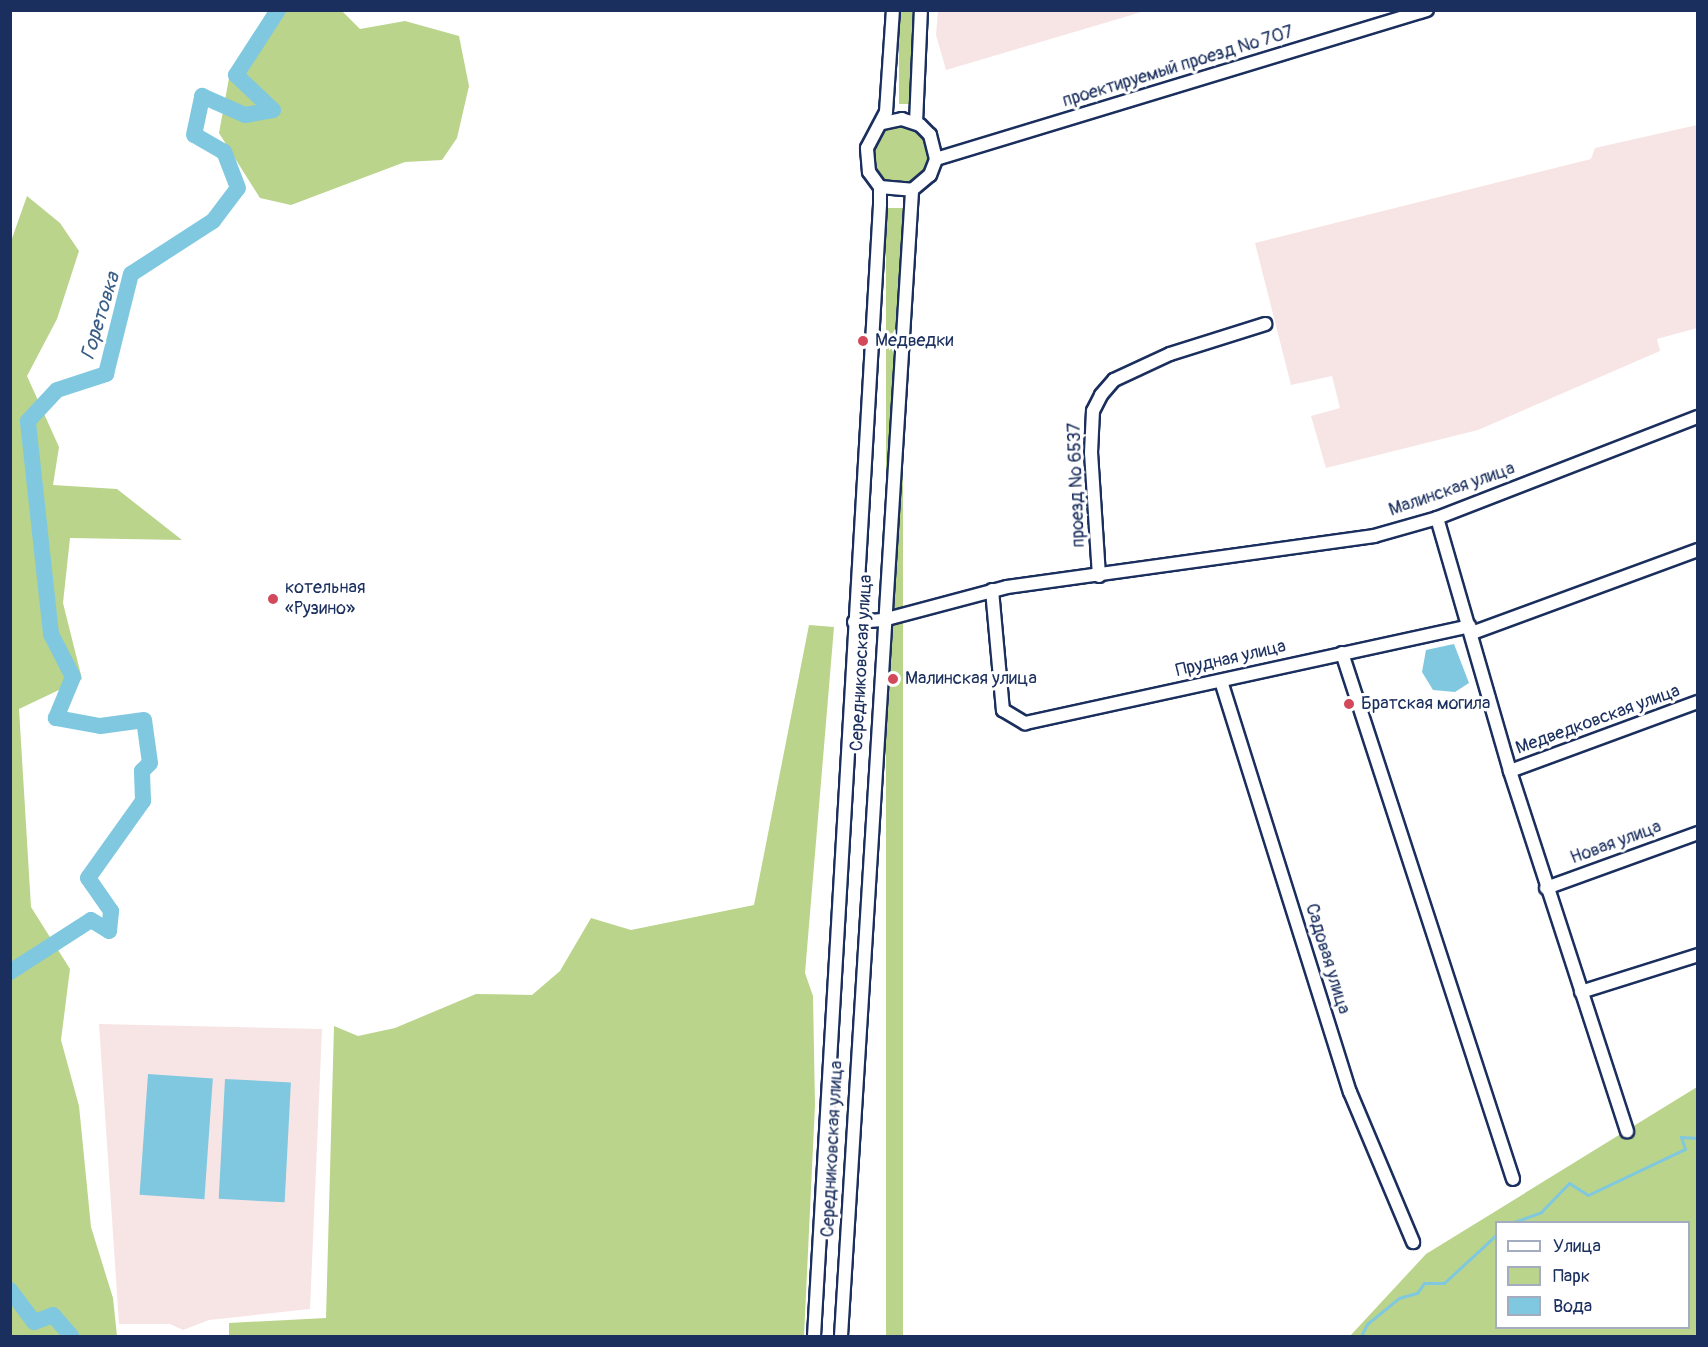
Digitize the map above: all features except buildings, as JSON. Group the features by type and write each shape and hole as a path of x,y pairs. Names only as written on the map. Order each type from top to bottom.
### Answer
{"street":[{"name":"Середниковская улица","path":"814,1336 880,187 869,172 867,148 883,123 893,10"},
{"path":"916,123 921,10"},
{"name":"проектируемый проезд № 707","path":"936,159 1427,10"},
{"path":"880,187 912,190 930,175 936,159 930,135 916,123 883,123"},
{"name":"Середниковская улица","path":"841,1336 883,620 912,190"},
{"name":"проезд № 6537","path":"1099,576 1091,453 1093,411 1101,395 1114,380 1170,354 1265,324"},
{"name":"Малинская улица","path":"854,622 883,620 992,590 1374,536 1437,518 1698,417"},
{"path":"1437,518 1546,888 1627,1132"},
{"name":"Прудная улица","path":"992,590 1004,710 1025,723 1342,653 1471,629 1698,550"},
{"path":"1342,653 1513,1179"},
{"name":"Садовая улица","path":"1221,681 1350,1092 1413,1242"},
{"name":"Медведковская улица","path":"1510,771 1698,702"},
{"name":"Новая улица","path":"1546,888 1698,833"},
{"path":"1581,992 1698,956"},
{"path":"808,1336 815,1316"}],"shaded area":[{"path":"938,10 1145,11 946,70 936,35"},
{"path":"1697,125 1697,328 1657,339 1660,351 1478,430 1326,468 1311,416 1340,408 1332,376 1291,385 1255,243 1591,159 1595,148"},
{"path":"99,1024 322,1029 310,1309 209,1320 183,1330 170,1324 119,1324"}],"green space":[{"path":"284,11 342,11 360,29 405,21 459,36 469,86 457,138 442,160 405,162 291,205 260,198 219,133 229,78"},
{"path":"899,11 915,11 915,104 899,104"},
{"path":"901,124 923,133 932,155 923,177 901,186 879,177 870,155 879,133"},
{"path":"27,196 60,223 79,251 57,319 27,376 59,447 53,485 117,489 182,540 70,538 63,603 82,679 19,709 31,907 70,969 61,1040 79,1106 91,1227 113,1298 117,1336 11,1336 10,244"},
{"path":"886,208 903,208 903,1336 886,1336"},
{"path":"809,625 834,627 805,973 813,996 815,1105 804,1336 229,1336 229,1323 326,1318 334,1026 358,1036 395,1028 476,994 532,995 560,971 591,918 631,930 754,905"},
{"path":"1697,1087 1697,1336 1350,1336 1426,1254"}],"water":[{"path":"1454,644 1469,683 1455,692 1433,690 1422,672 1426,650"},
{"path":"148,1074 213,1079 204,1199 140,1195"},
{"path":"225,1079 291,1082 285,1202 219,1199"}],"waterway":[{"name":"Горетовка","path":"10,972 91,920 109,931 111,911 88,878 143,801 142,771 150,763 144,720 100,726 56,718 73,677 51,634 28,421 57,390 106,374 131,274 213,221 238,188 224,152 194,135 202,96 245,115 273,110 236,75 278,10"},
{"path":"1517,1221 1541,1212 1569,1183 1588,1195 1685,1149 1681,1137 1698,1138"},
{"path":"1361,1336 1367,1324 1399,1298 1417,1293 1424,1283 1444,1283 1495,1236"},
{"name":"Горетовка","path":"10,1290 34,1322 53,1315 71,1336"}],"place":[{"name":"Медведки","path":"863,341"},
{"name":"котельная «Рузино»","path":"273,599"},
{"name":"Малинская улица","path":"893,679"},
{"name":"Братская могила","path":"1349,704"}]}
